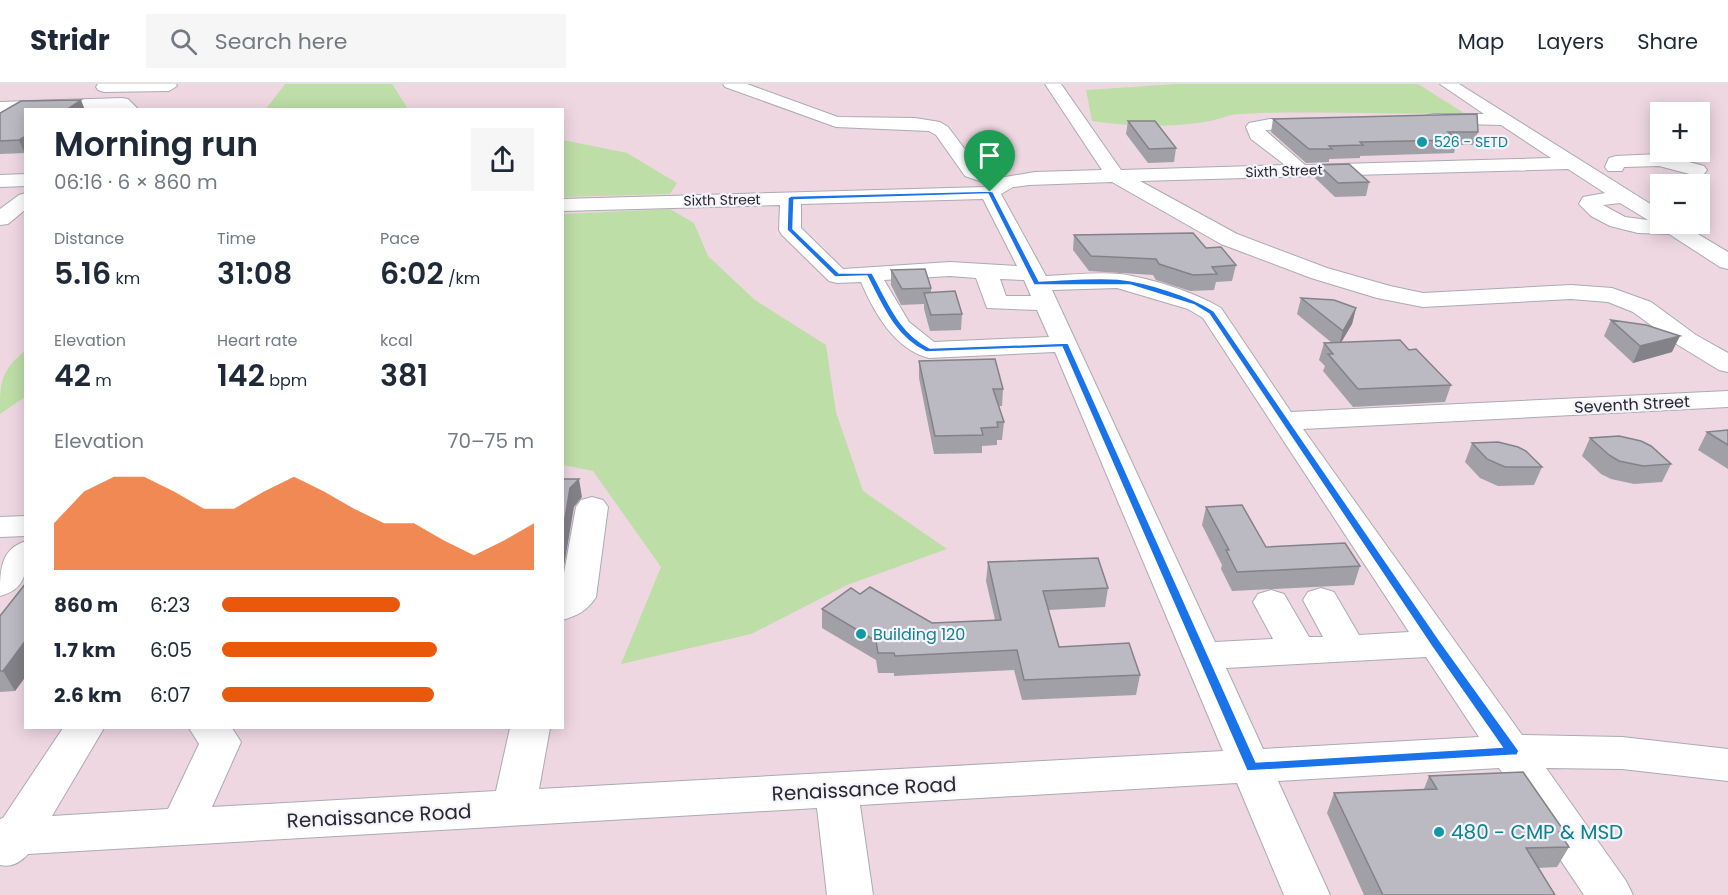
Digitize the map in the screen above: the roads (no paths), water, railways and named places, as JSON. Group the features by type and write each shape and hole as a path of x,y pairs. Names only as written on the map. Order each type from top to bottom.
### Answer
{"street":[{"path":"731,84 836,122 915,123 934,126 942,131 972,172 997,187 1306,895"},
{"path":"1053,84 1116,176 1229,239 1319,273 1386,293 1423,300 1570,292 1612,296 1642,307 1687,340 1728,364"},
{"path":"1448,84 1650,213"},
{"path":"101,89 169,86"},
{"path":"0,107 122,103 128,108"},
{"path":"1415,119 1505,120"},
{"path":"1300,171 1293,162 1257,135 1255,127 1270,124 1336,123"},
{"path":"1615,167 1616,162 1659,160 1697,170"},
{"name":"Sixth Street","path":"564,205 791,198 997,187 1035,178 1571,163"},
{"path":"0,181 24,180"},
{"path":"1624,196 1602,198 1590,201 1588,204 1598,213 1621,224 1650,224"},
{"path":"791,198 790,230 837,276 950,269 986,271 996,303 1039,287 1117,281 1139,285 1197,304 1212,313 1283,422 1610,895"},
{"path":"0,219 24,201"},
{"path":"1684,234 1728,262"},
{"path":"869,274 890,314 913,342 929,350 1065,344"},
{"name":"Seventh Street","path":"1283,422 1728,399"},
{"path":"564,607 578,597 592,507"},
{"path":"0,527 24,526"},
{"path":"0,585 24,555"},
{"path":"1321,600 1349,648"},
{"path":"1271,602 1298,651"},
{"path":"1202,656 1436,644"},
{"path":"5,843 83,729"},
{"path":"181,827 221,742 210,729"},
{"path":"514,809 530,729"},
{"name":"Renaissance Road","path":"5,843 181,827 1512,751 1622,753 1728,765"},
{"path":"836,791 850,895"}],"place":[{"name":"526 - SETD","path":"1422,142"},
{"name":"Building 120","path":"861,634"},
{"name":"480 - CMP & MSD","path":"1439,832"}]}
